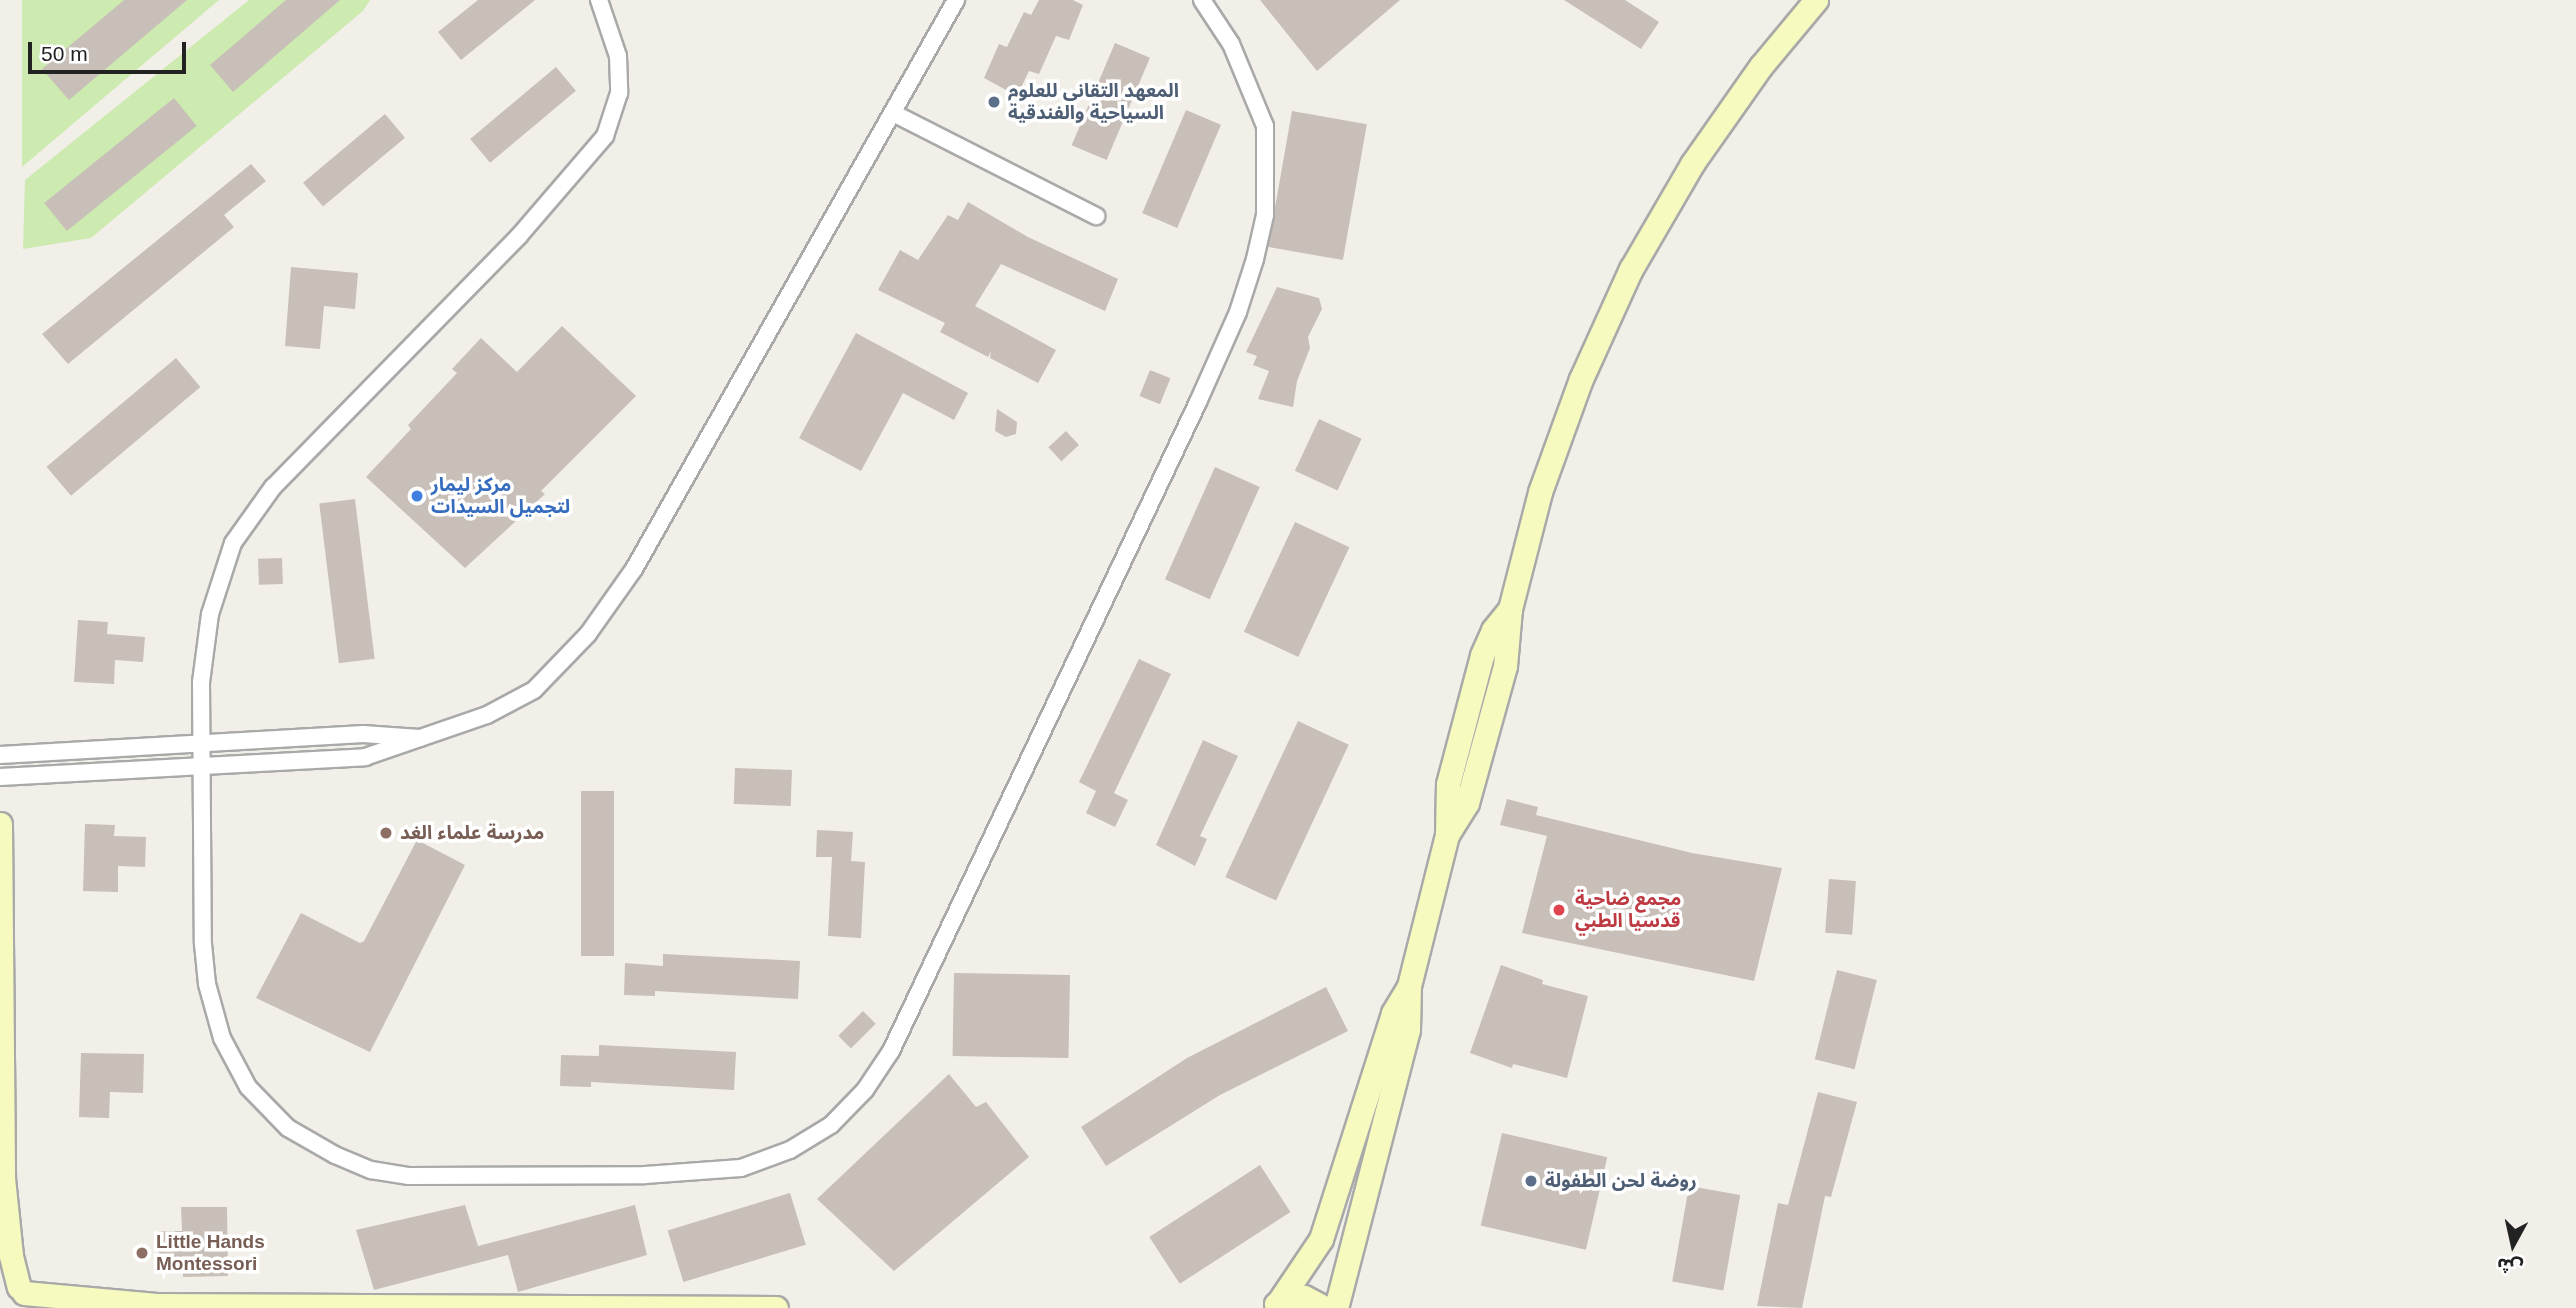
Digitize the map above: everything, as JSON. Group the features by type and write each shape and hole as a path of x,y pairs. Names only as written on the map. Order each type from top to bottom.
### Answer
{"main road":[{"path":"1336,1308 1408,1030 1409,986 1447,835 1471,791 1504,666 1510,609 1559,435 1632,269 1725,114 1816,0"},
{"path":"0,824 4,1178 9,1243 18,1292 156,1305 776,1308"},
{"path":"1272,1307 1321,1239 1394,1013 1409,986"},
{"path":"1272,1307 1304,1297 1325,1308"}],"street":[{"path":"599,0 618,56 619,93 605,136 519,236 273,487 233,543 210,614 201,682 203,944 207,984 222,1038 248,1087 288,1128 335,1155 371,1170 408,1177 692,1173 741,1168 790,1150 831,1125 865,1090 891,1051 1238,312 1265,215 1265,125 1231,44 1202,0"},
{"path":"0,777 202,769 365,757 487,715 534,690 589,634 634,569 956,0"},
{"path":"893,113 1096,216"},
{"path":"0,755 363,734 420,738"}],"green space":[{"path":"22,0 219,0 22,167"},
{"path":"249,0 370,0 363,11 91,238 23,249 25,180"}],"building":[{"path":"124,0 187,0 69,100 42,69"},
{"path":"286,0 340,0 233,92 210,65"},
{"path":"478,0 535,0 461,60 438,32"},
{"path":"1039,0 1073,0 1083,5 1069,40 1056,36 1039,74 1029,71 1017,96 984,78 999,44 1007,47 1024,12 1031,15"},
{"path":"1260,0 1400,0 1317,71"},
{"path":"1564,0 1625,0 1659,22 1641,49"},
{"path":"1115,43 1150,58 1107,160 1072,145"},
{"path":"556,67 576,91 490,163 470,139"},
{"path":"174,98 197,126 67,231 44,203"},
{"path":"1186,110 1221,125 1177,228 1142,213"},
{"path":"1292,111 1367,124 1343,260 1268,247"},
{"path":"385,114 405,138 323,207 303,183"},
{"path":"251,164 266,181 224,215 234,227 68,364 42,334"},
{"path":"968,202 1028,237 1118,279 1105,311 1001,264 975,306 1056,350 1038,383 990,358 991,351 988,357 940,332 945,323 878,290 900,250 918,260 948,215 958,220"},
{"path":"291,267 358,273 355,309 324,306 320,349 285,346"},
{"path":"1277,287 1319,298 1322,309 1308,337 1310,348 1297,381 1293,407 1258,399 1269,371 1253,365 1257,356 1246,352"},
{"path":"562,326 636,396 541,491 545,494 465,568 366,477 411,429 408,425 457,373 452,369 481,338 517,372"},
{"path":"856,333 968,393 954,420 903,393 861,471 799,438"},
{"path":"176,358 200,387 71,496 47,467"},
{"path":"1150,370 1170,378 1160,404 1140,396"},
{"path":"997,409 1017,422 1016,434 1006,437 995,431"},
{"path":"1319,419 1362,439 1338,491 1295,471"},
{"path":"1066,431 1079,445 1061,461 1048,447"},
{"path":"1215,467 1260,487 1210,599 1165,579"},
{"path":"355,499 375,659 339,663 319,503"},
{"path":"1295,522 1349,547 1298,657 1244,632"},
{"path":"282,558 283,584 259,585 258,559"},
{"path":"78,620 108,622 107,634 145,637 143,662 115,660 114,684 74,682"},
{"path":"1139,659 1171,674 1114,793 1128,800 1115,827 1086,813 1096,791 1079,782"},
{"path":"1298,721 1349,745 1276,901 1225,877"},
{"path":"1203,740 1238,756 1200,836 1207,839 1195,866 1156,845"},
{"path":"735,768 792,770 791,806 734,804"},
{"path":"581,791 614,791 614,956 581,956"},
{"path":"1507,799 1538,807 1536,815 1692,853 1782,868 1754,981 1522,933 1547,836 1500,825"},
{"path":"85,824 115,825 114,836 146,837 145,867 118,866 118,892 83,891"},
{"path":"817,830 853,832 851,861 865,862 861,938 828,936 832,857 816,857"},
{"path":"417,840 465,865 370,1052 256,998 301,913 360,943 364,941"},
{"path":"1829,879 1856,881 1852,935 1825,933"},
{"path":"663,954 800,961 798,999 655,991 655,996 624,995 625,963 663,966"},
{"path":"1501,965 1543,980 1542,984 1588,996 1567,1078 1513,1064 1512,1068 1470,1053"},
{"path":"1837,970 1877,980 1855,1069 1815,1059"},
{"path":"954,973 1070,975 1069,1058 953,1056"},
{"path":"1326,987 1348,1031 1220,1095 1106,1166 1081,1127 1187,1058"},
{"path":"863,1011 876,1024 851,1048 838,1036"},
{"path":"599,1045 736,1052 734,1090 591,1082 591,1087 560,1086 561,1055 599,1056"},
{"path":"81,1053 144,1054 143,1093 110,1092 109,1118 79,1117"},
{"path":"949,1074 976,1107 986,1102 1029,1157 894,1271 817,1199"},
{"path":"1818,1092 1857,1102 1831,1197 1825,1196 1802,1308 1757,1306 1778,1203 1788,1205"},
{"path":"1502,1133 1607,1157 1586,1250 1481,1226"},
{"path":"1260,1165 1290,1212 1180,1284 1149,1237"},
{"path":"1689,1186 1740,1195 1723,1291 1672,1282"},
{"path":"790,1193 806,1245 683,1282 668,1230"},
{"path":"465,1205 478,1246 635,1205 647,1255 518,1292 508,1255 374,1290 356,1230"},
{"path":"181,1207 227,1207 228,1276 183,1277 183,1263 159,1263 159,1231 182,1231"}],"place":[{"name":"المعهد التقاني للعلوم السياحية والفندقية","path":"994,102"},
{"name":"مركز ليمار لتجميل السيدات","path":"417,496"},
{"name":"مدرسة علماء الغد","path":"386,833"},
{"name":"مجمع ضاحية قدسيا الطبي","path":"1559,910"},
{"name":"روضة لحن الطفولة","path":"1531,1181"},
{"name":"Little Hands Montessori","path":"142,1253"}]}
